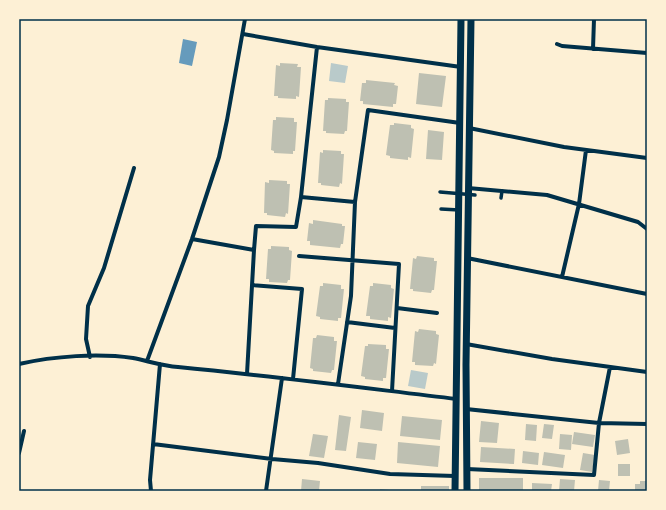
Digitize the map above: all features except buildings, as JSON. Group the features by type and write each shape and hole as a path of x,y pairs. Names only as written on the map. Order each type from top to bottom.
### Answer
{"main road":[{"path":"455,491 461,19"},
{"path":"467,491 466,344 471,19"}],"street":[{"path":"147,361 192,239 219,157 243,34 244,19"},
{"path":"593,49 594,19"},
{"path":"243,34 317,47 461,67"},
{"path":"557,44 562,46 647,53"},
{"path":"248,374 256,226 296,227 301,197 317,47"},
{"path":"338,384 351,296 355,202 368,110 460,123"},
{"path":"469,128 564,147 647,158"},
{"path":"562,277 579,204 586,150"},
{"path":"90,357 86,339 88,306 104,268 134,168"},
{"path":"468,188 547,194 638,222 647,229"},
{"path":"501,198 502,191"},
{"path":"440,192 476,194"},
{"path":"301,197 355,202"},
{"path":"441,209 459,210"},
{"path":"192,239 254,250"},
{"path":"299,256 399,264 392,391"},
{"path":"467,258 647,294"},
{"path":"252,285 302,289 293,379"},
{"path":"396,308 437,314"},
{"path":"347,322 396,328"},
{"path":"466,344 552,359 647,372"},
{"path":"19,364 58,358 133,358 172,366 338,384 457,399"},
{"path":"151,491 150,480 160,364"},
{"path":"467,469 594,475 599,423 610,367"},
{"path":"266,491 272,459 282,378"},
{"path":"466,409 599,423 647,424"},
{"path":"19,453 24,431"},
{"path":"153,444 272,459 318,463 390,474 455,476"}],"shaded area":[{"path":"331,63 348,66 345,83 329,81"},
{"path":"411,370 428,373 425,389 408,386"}],"water":[{"path":"183,39 197,42 192,66 179,63"}]}
